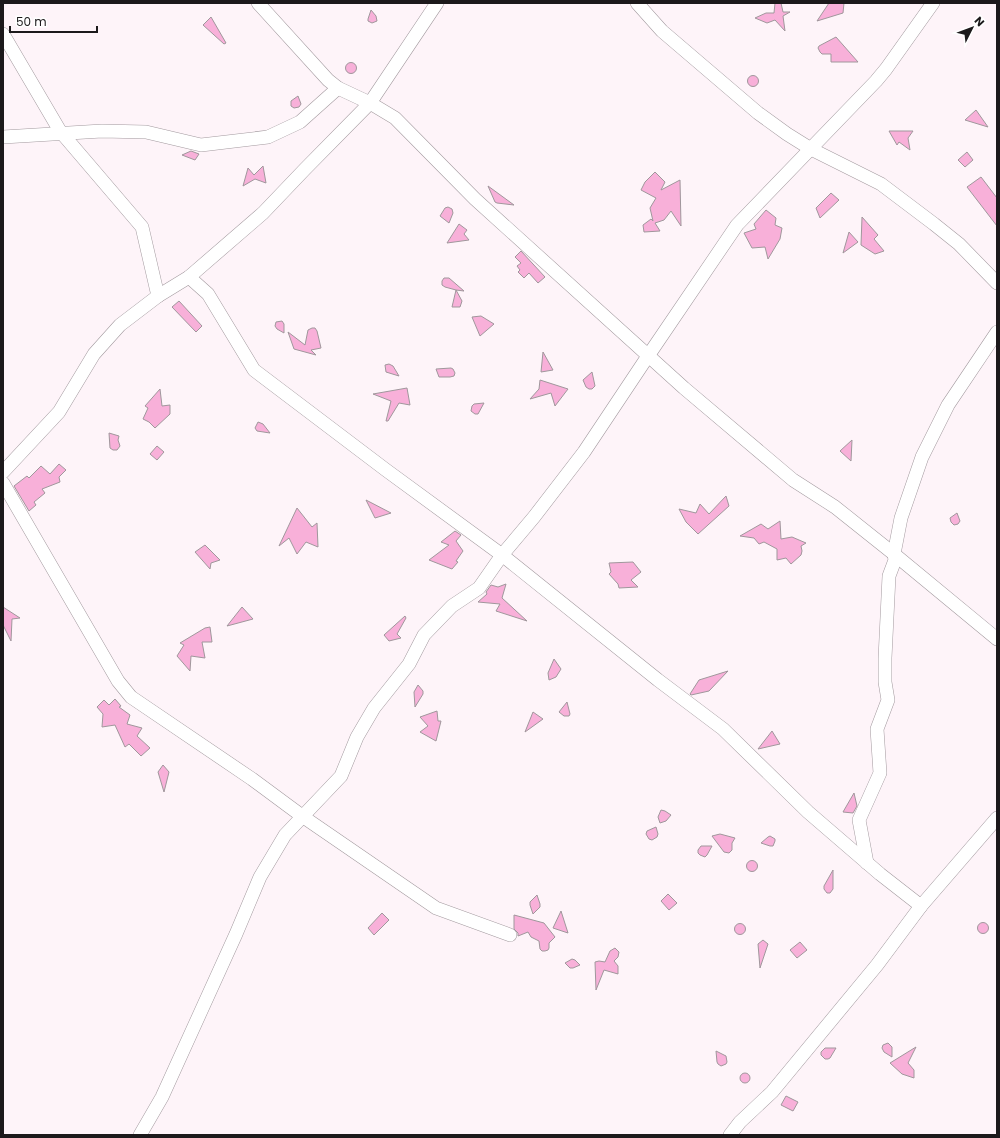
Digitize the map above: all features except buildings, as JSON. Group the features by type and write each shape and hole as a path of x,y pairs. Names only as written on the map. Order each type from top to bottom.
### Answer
{"street":[{"path":"258,3 328,80 338,88 370,103 395,118 475,199 684,388 793,480 835,507 997,640"},
{"path":"3,472 19,457 59,412 94,354 120,326 158,296 189,277 263,213 304,169 370,103 437,3"},
{"path":"637,3 662,30 758,113 811,149 864,175 886,188 959,244 997,283"},
{"path":"140,1135 162,1097 236,934 260,877 285,834 341,776 357,738 374,708 409,664 424,635 452,606 479,588 502,555 534,518 584,452 737,226 886,69 933,3"},
{"path":"3,34 63,134 142,227 158,296"},
{"path":"3,136 102,131 146,132 201,145 268,137 300,122 338,88"},
{"path":"189,277 208,294 254,370 502,555 658,680 723,729 808,812 867,863 921,906"},
{"path":"867,863 859,820 880,773 877,729 888,700 885,682 885,651 889,576 896,560 894,554 901,518 922,457 948,405 997,332"},
{"path":"3,483 118,681 131,697 258,783 302,816 436,908 510,935"},
{"path":"730,1135 740,1122 772,1092 877,965 921,906 997,818"}]}
